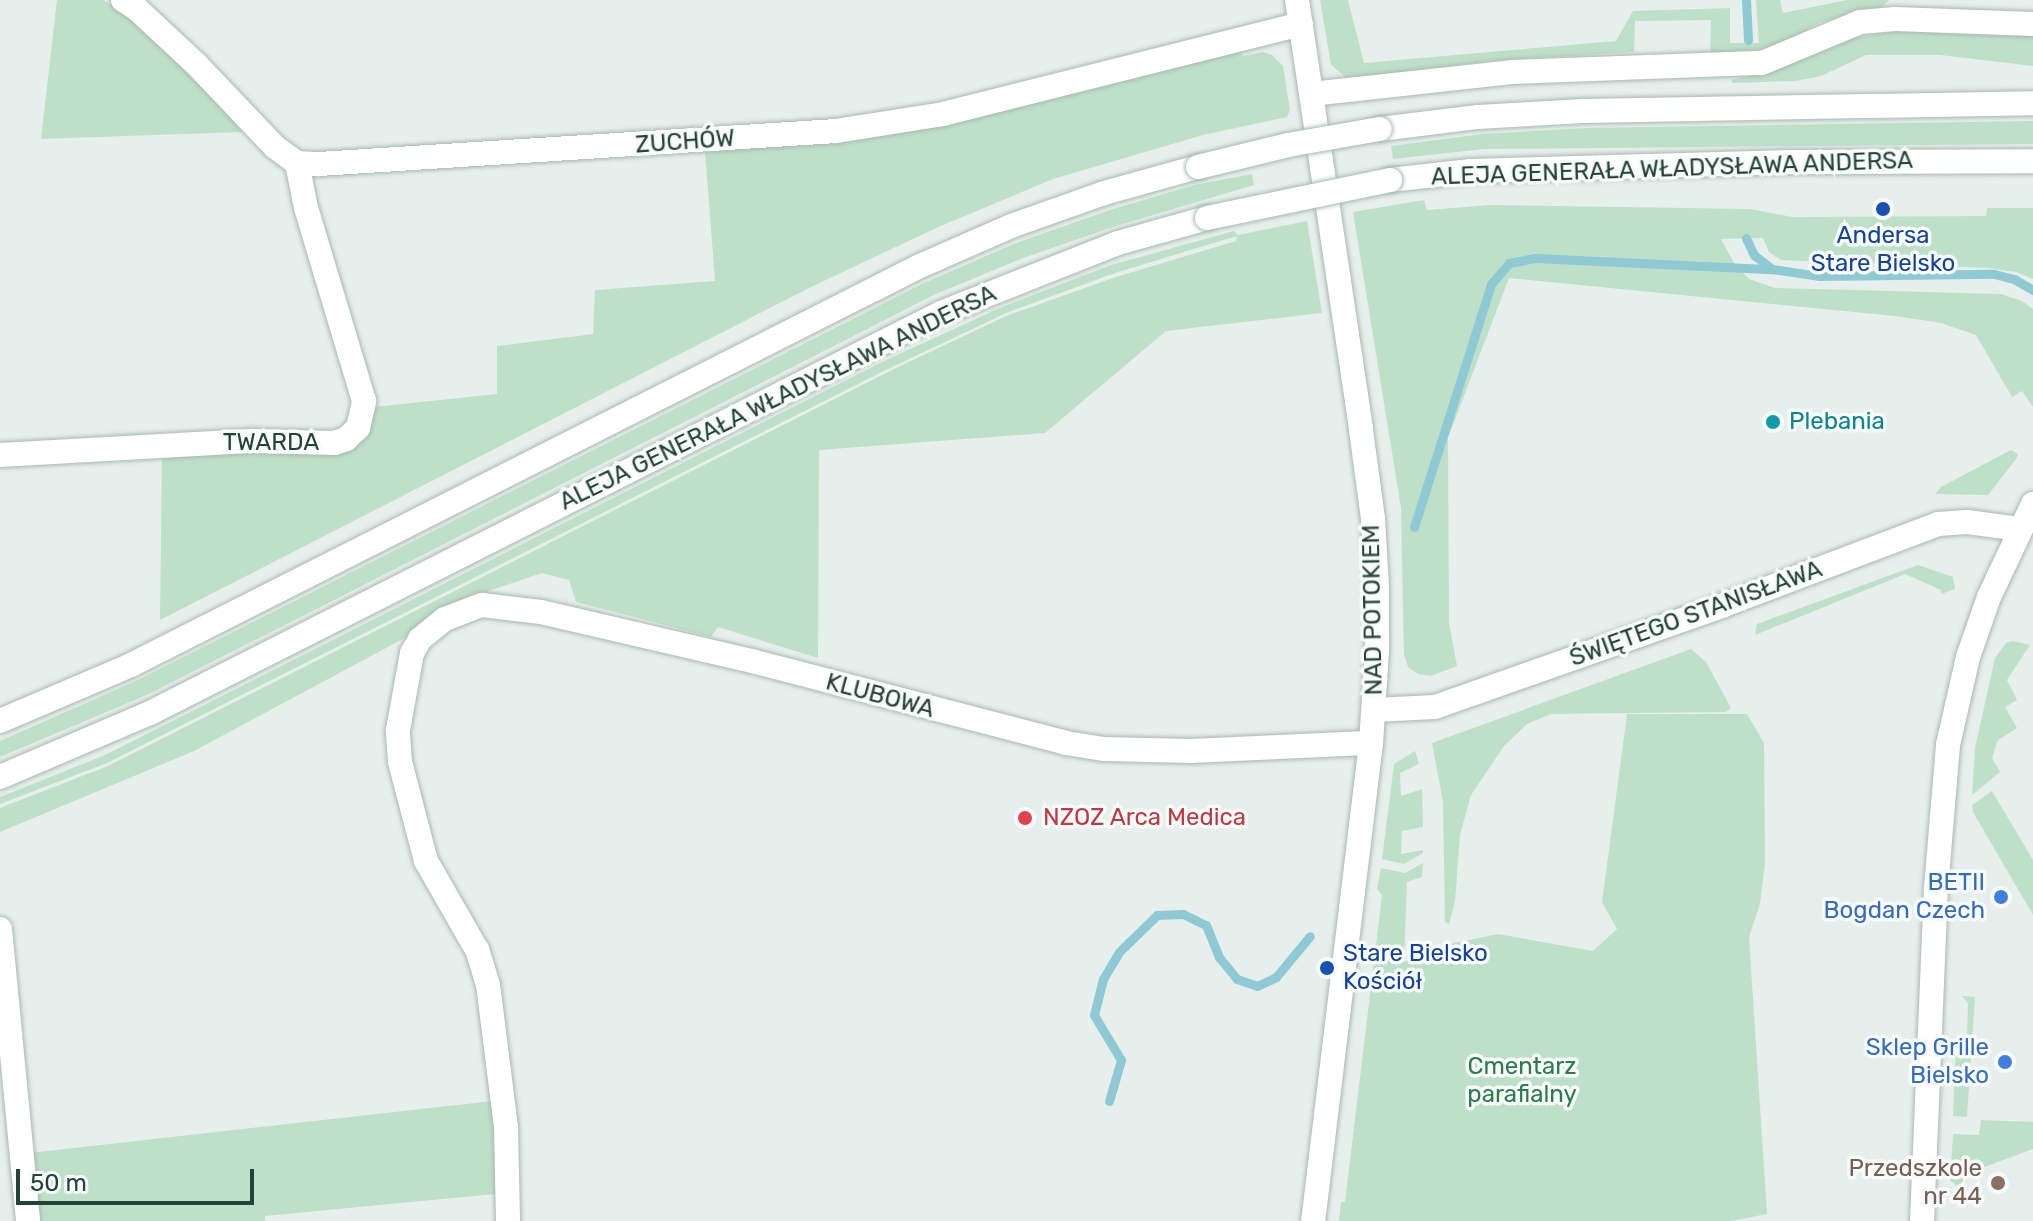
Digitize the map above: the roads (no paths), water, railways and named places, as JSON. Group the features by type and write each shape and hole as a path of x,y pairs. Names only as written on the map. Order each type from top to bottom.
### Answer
{"street":[{"path":"123,0 137,9 196,64 275,147 297,163"},
{"path":"1311,94 1512,72 1762,63 1897,9 2033,24"},
{"name":"ZUCHÓW","path":"297,163 836,131 943,114 1299,12"},
{"name":"NAD POTOKIEM","path":"1299,12 1373,519 1377,651 1371,743 1313,1221"},
{"path":"0,721 131,665 920,266 1011,226 1091,198 1288,145 1380,129 1478,117 1583,111 2033,103"},
{"name":"ALEJA GENERAŁA WŁADYSŁAWA ANDERSA","path":"0,777 150,713 941,313 1118,243 1207,218 1390,180 1470,171 1759,162 2028,162"},
{"name":"TWARDA","path":"0,455 254,441 334,443 346,439 358,428 364,401 306,208 297,163"},
{"path":"1922,1221 1936,888 1948,745 1968,657 1989,597 2033,504"},
{"name":"ŚWIĘTEGO STANISŁAWA","path":"1374,710 1435,707 1724,605 1938,524 1967,522 2019,529"},
{"name":"KLUBOWA","path":"508,1221 506,1127 488,985 477,950 426,861 400,762 398,730 412,653 420,639 445,619 482,605 502,606 723,654 1066,743 1152,752 1371,743"},
{"path":"0,929 28,1221"}],"waterway":[{"path":"1746,0 1748,40"},
{"path":"1746,238 1754,255 1772,269 1819,276 1994,274 2014,279 2033,290"},
{"path":"1414,527 1491,284 1509,263 1535,258 1772,269"},
{"path":"1109,1101 1121,1060 1094,1015 1103,979 1119,952 1157,915 1183,914 1206,925 1219,957 1237,979 1257,986 1276,977 1310,936"}],"place":[{"name":"Andersa Stare Bielsko","path":"1883,209"},
{"name":"Plebania","path":"1773,422"},
{"name":"NZOZ Arca Medica","path":"1025,818"},
{"name":"BETII Bogdan Czech","path":"2001,897"},
{"name":"Stare Bielsko Kościół","path":"1327,968"},
{"name":"Sklep Grille Bielsko","path":"2005,1062"},
{"name":"Przedszkole nr 44","path":"1998,1183"}],"park label":[{"name":"Cmentarz parafialny","path":"1522,1081"}]}
